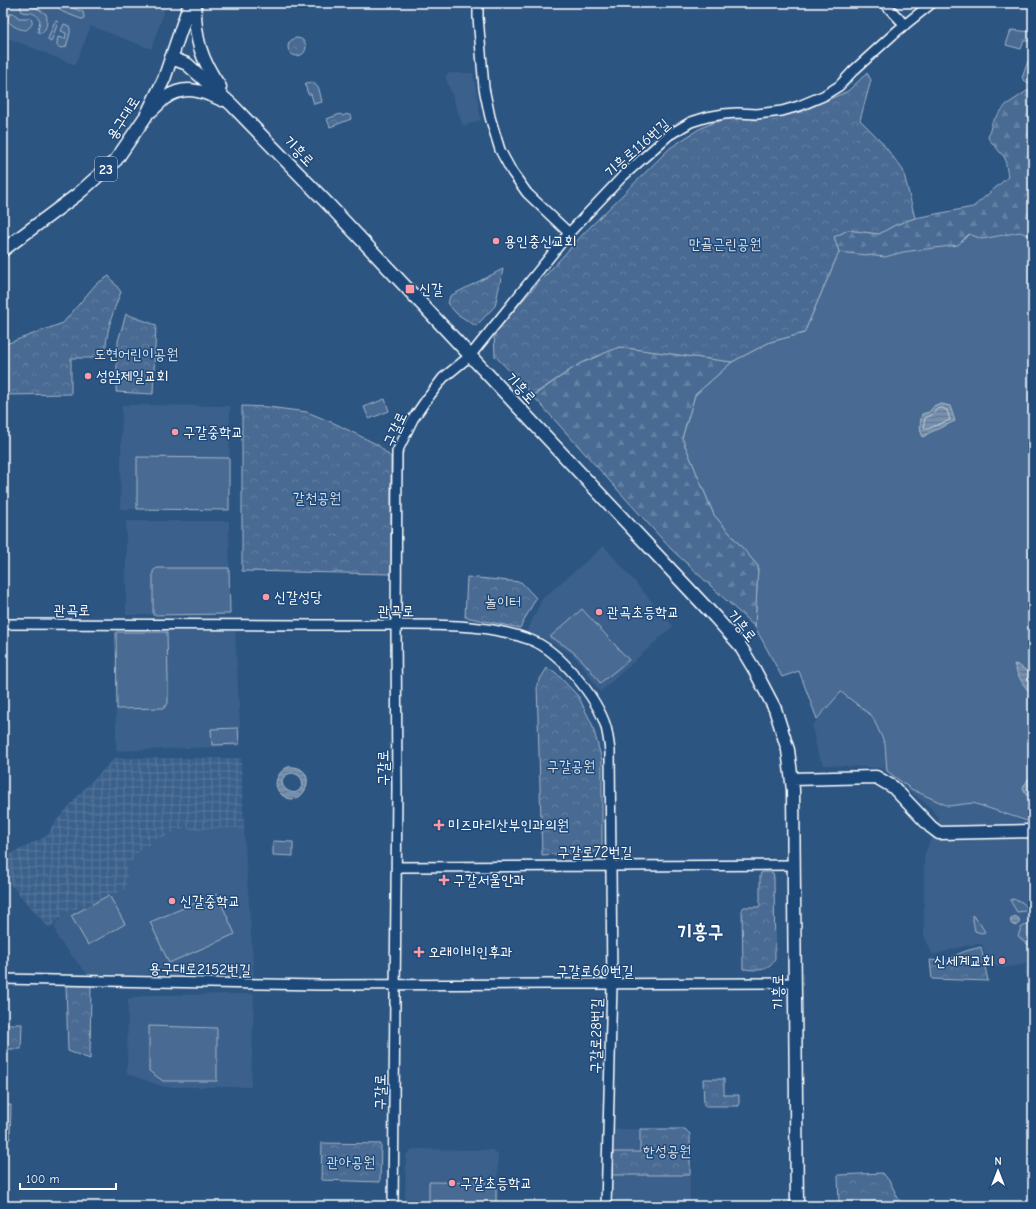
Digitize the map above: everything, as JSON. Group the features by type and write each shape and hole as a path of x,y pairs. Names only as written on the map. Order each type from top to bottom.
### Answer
{"main road":[{"name":"용구대로","path":"3,250 78,194 116,160 146,116 164,79 190,3"},
{"path":"195,3 196,26 200,52 206,65 232,105"},
{"name":"기흥로","path":"171,58 187,64 232,105 330,206 739,644 754,669 775,709 788,750 792,779 797,1206"},
{"path":"146,116 166,98 178,92 189,89 205,92 232,105"},
{"path":"792,779 876,777 893,787 931,827 939,833 1029,831 1033,833"}],"street":[{"path":"478,3 484,88 500,150 512,172 527,193 568,233"},
{"path":"884,3 904,25"},
{"name":"기흥로116번길","path":"470,356 568,233 622,177 669,135 691,122 707,117 737,113 757,114 782,111 799,106 822,96 839,86 853,71 904,25 932,3"},
{"name":"구갈로","path":"393,1206 397,866 397,452 404,435 424,403 443,378 470,356"},
{"name":"관곡로","path":"3,624 450,625 493,629 532,640 546,648 568,668 593,701 606,726 609,740 610,866"},
{"name":"구갈로72번길","path":"397,866 794,866"},
{"name":"구갈로28번길","path":"606,1206 612,985 610,866"},
{"name":"용구대로2152번길","path":"3,979 396,985"},
{"name":"구갈로60번길","path":"396,985 794,983"}],"shaded area":[{"path":"3,3 167,3 151,49 91,26 75,65 3,36"},
{"path":"449,73 473,73 481,120 463,126 445,76"},
{"name":"구갈중학교","path":"122,405 230,406 229,510 120,509"},
{"path":"126,521 229,521 230,614 126,615"},
{"name":"관곡초등학교","path":"604,546 673,626 600,692 583,666 571,653 544,638 527,632 542,599"},
{"path":"235,631 241,746 116,751 116,632"},
{"path":"841,692 872,716 885,744 948,806 975,803 1033,825 1033,977 1025,975 1026,964 1003,968 987,961 982,944 968,945 933,955 924,936 924,856 939,819 931,808 882,768 824,765 818,755 812,726"},
{"path":"115,758 241,758 244,831 236,828 197,829 190,832 187,826 142,848 128,866 126,889 65,913 49,928 3,876 3,858 48,835 52,826 83,790"},
{"name":"신갈중학교","path":"187,824 197,827 236,828 244,831 254,979 169,976 163,974 88,975 58,939 54,925 65,913 125,889 128,866 142,848"},
{"path":"254,994 251,1087 165,1087 127,1074 128,999 149,995"},
{"path":"612,1129 640,1129 640,1152 613,1152"},
{"name":"구갈초등학교","path":"412,1149 492,1150 498,1155 498,1206 405,1206 406,1155"},
{"path":"612,1175 690,1175 690,1200 688,1203 619,1203 612,1196"}],"green space":[{"path":"25,4 37,8 46,14 47,24 42,33 38,32 40,20 38,17 32,13 22,12 20,7"},
{"path":"63,4 83,12 83,19 60,10 60,6"},
{"path":"11,13 19,18 30,18 32,20 32,25 26,30 14,26 8,21"},
{"path":"56,21 58,22 51,42 48,39"},
{"path":"64,24 69,26 70,33 66,47 61,48 57,46 57,43 58,37 65,39 66,33 61,31"},
{"path":"1011,30 1033,32 1033,41 1024,41 1021,49 1006,45"},
{"path":"297,38 301,39 305,43 305,51 301,55 297,56 293,55 289,51 288,47 289,43 293,39"},
{"path":"1028,61 1033,62 1032,84 1026,82 1022,78"},
{"name":"만골근린공원","path":"867,73 871,80 860,120 880,140 903,170 915,218 895,225 879,234 848,230 834,237 839,252 804,333 770,342 732,362 619,347 579,364 533,395 495,356 494,334 585,232 670,148 699,129 712,123 735,117 764,118 801,112 848,91"},
{"path":"313,82 319,89 322,102 314,104 311,94 308,94 305,85 306,83"},
{"path":"1033,87 1033,237 1020,232 982,239 969,234 958,245 903,252 885,257 839,252 834,237 848,230 879,234 895,225 915,218 973,207 1008,177 1005,158 988,138 992,122 1006,105"},
{"path":"340,114 343,116 347,114 350,115 351,119 330,127 327,119"},
{"path":"1025,219 1033,221 1033,823 973,803 948,806 911,789 887,771 885,744 872,716 841,692 817,719 799,671 782,677 755,627 758,566 714,515 682,438 695,395 732,362 770,342 804,333 839,252"},
{"path":"503,269 495,306 476,326 457,314 448,304 450,296"},
{"path":"109,276 121,292 114,309 110,325 105,358 71,358 71,394 3,395 3,345 63,323 96,284"},
{"name":"도현어린이공원","path":"126,314 156,325 153,394 116,392 118,341"},
{"path":"619,347 732,362 695,395 682,438 714,515 758,566 755,627 671,549 533,396 579,364"},
{"path":"385,399 389,411 369,419 364,407"},
{"name":"갈천공원","path":"242,406 268,407 307,412 336,424 378,445 391,457 391,574 242,571"},
{"path":"137,457 229,458 229,510 137,509"},
{"path":"157,568 229,568 230,614 153,615 153,571"},
{"name":"놀이터","path":"467,577 521,582 536,598 520,628 465,617"},
{"path":"582,609 629,660 600,683 578,656 550,637"},
{"path":"116,632 167,632 168,703 164,708 117,709"},
{"name":"구갈공원","path":"547,668 555,672 578,696 592,724 602,760 602,845 595,852 542,855 537,684"},
{"path":"238,728 239,744 212,745 211,729"},
{"path":"273,841 293,842 293,856 273,855"},
{"path":"763,872 773,873 774,877 775,959 769,967 765,969 743,969 742,909 744,907 759,907 760,876"},
{"path":"217,894 235,934 169,963 150,922"},
{"path":"109,895 125,924 88,945 71,916"},
{"path":"1011,899 1021,902 1028,909 1017,912 1011,902"},
{"path":"972,915 979,922 985,932 981,933 975,931"},
{"path":"1032,921 1033,946 1027,944 1018,936 1021,928"},
{"path":"981,947 988,981 932,979 930,960 947,962 958,954"},
{"path":"66,984 91,984 90,1059 68,1051"},
{"path":"3,1024 22,1024 21,1049 3,1049"},
{"path":"149,1026 217,1028 217,1081 163,1081 149,1071"},
{"path":"703,1079 724,1079 724,1095 739,1095 739,1106 704,1106"},
{"path":"3,1105 11,1105 10,1139 3,1139"},
{"name":"한성공원","path":"640,1129 685,1129 690,1134 690,1175 612,1175 613,1152 640,1152"},
{"name":"관아공원","path":"322,1143 381,1144 380,1182 321,1180"},
{"path":"883,1173 890,1182 902,1206 839,1206 838,1175"},
{"path":"429,1182 496,1183 496,1206 429,1206"}],"water":[{"path":"942,404 950,406 955,421 923,437 920,426 922,414 929,412 935,405"},
{"path":"1014,664 1033,675 1033,696 1022,682"},
{"path":"288,767 298,768 305,773 307,779 306,787 303,793 297,798 290,799 282,795 277,788 276,784 278,776","holes":["293,773 300,776 302,780 302,785 299,791 295,793 286,789 282,781 285,776"]},
{"path":"1033,776 1033,799 1026,795 1023,787 1029,778"},
{"path":"1013,917 1017,917 1019,921 1017,925 1013,925 1011,923 1011,919"}],"place":[{"name":"용인충신교회","path":"496,241"},
{"name":"신갈","path":"410,289"},
{"name":"성암제일교회","path":"88,376"},
{"name":"구갈중학교","path":"175,432"},
{"name":"신갈성당","path":"266,597"},
{"name":"관곡초등학교","path":"599,612"},
{"name":"미즈마리산부인과의원","path":"439,825"},
{"name":"구갈서울안과","path":"444,880"},
{"name":"신갈중학교","path":"172,901"},
{"name":"오래이비인후과","path":"419,952"},
{"name":"신세계교회","path":"1002,961"},
{"name":"구갈초등학교","path":"452,1183"}],"district":[{"name":"기흥구","path":"700,932"}]}
